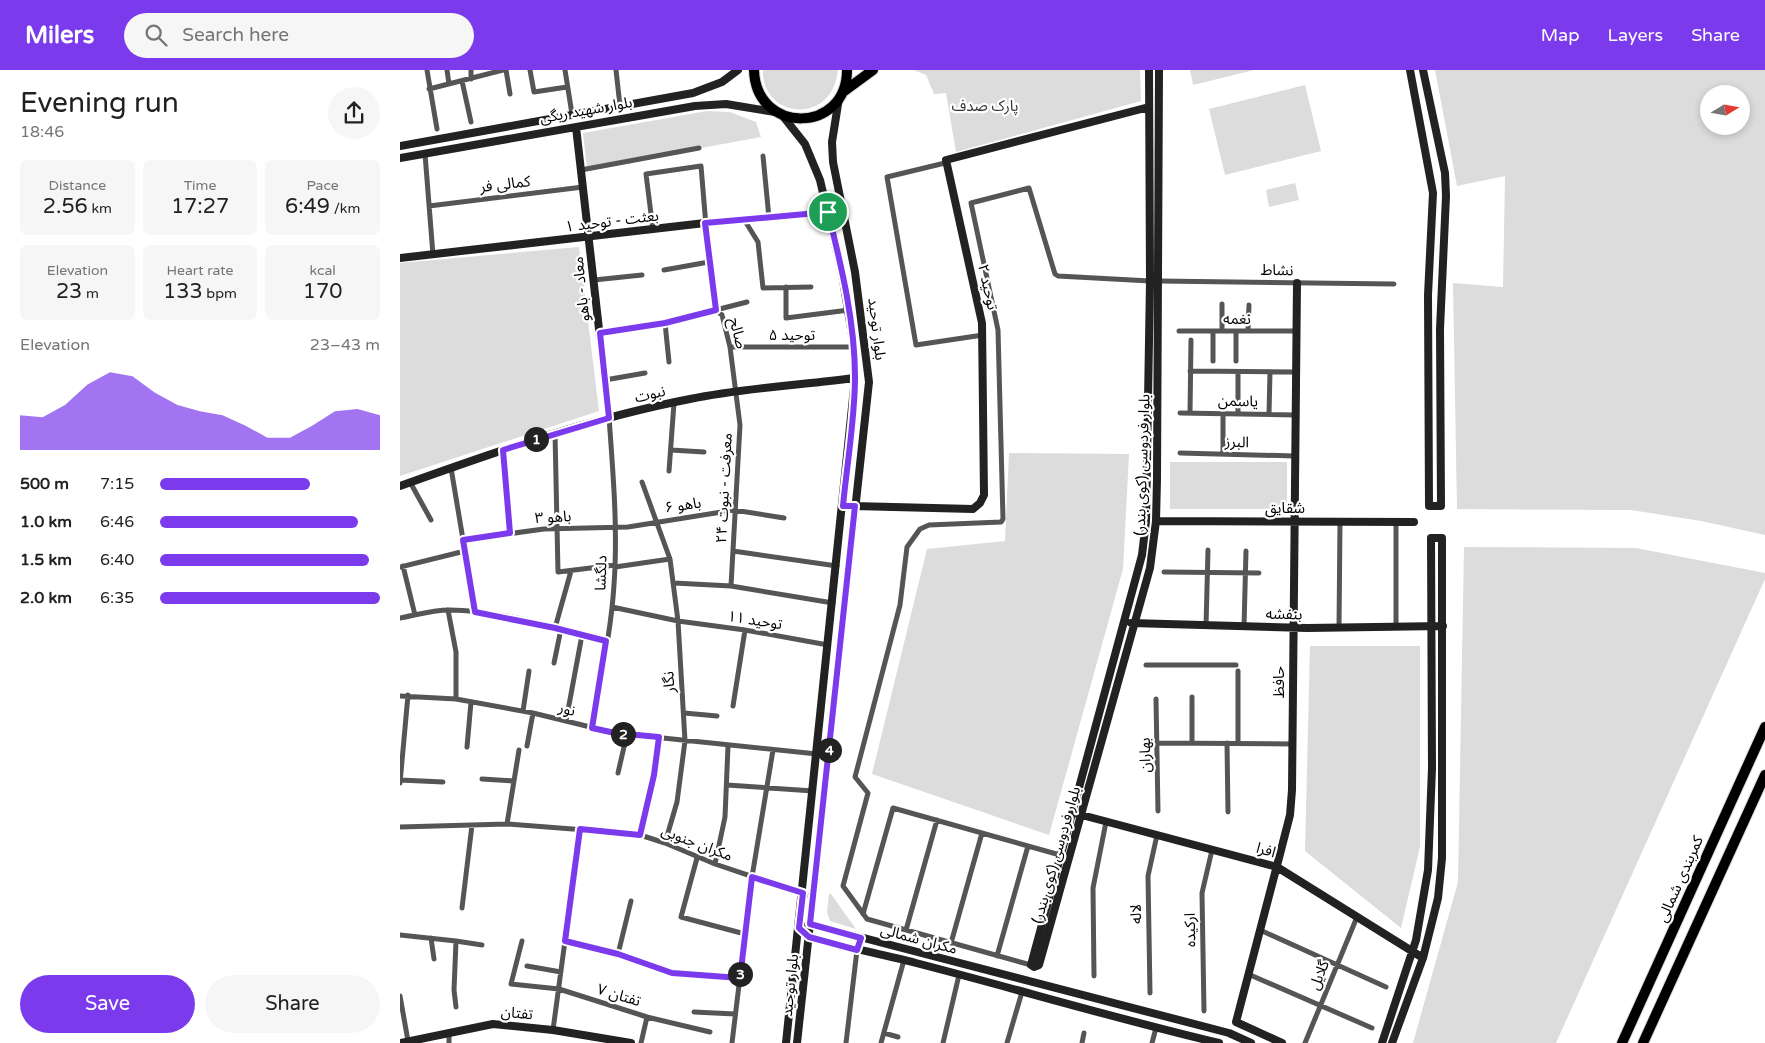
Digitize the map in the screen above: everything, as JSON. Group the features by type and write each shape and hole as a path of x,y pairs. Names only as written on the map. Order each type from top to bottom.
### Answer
{"highway":[{"path":"754,70 758,93 766,104 779,114 801,119 814,117 831,108 841,95 873,70"},
{"path":"841,95 847,70"},
{"name":"کمربندی شمالی","path":"1622,1043 1765,728"},
{"path":"1643,1043 1765,775"}],"street":[{"path":"427,70 437,129"},
{"path":"446,70 449,84"},
{"path":"471,70 471,80"},
{"path":"429,89 505,70 510,94"},
{"path":"530,70 534,92 568,87"},
{"path":"565,70 572,114"},
{"path":"616,70 620,106"},
{"path":"727,78 733,70"},
{"name":"بلوار شهید ریگی","path":"400,146 693,93 722,82 738,70"},
{"name":"بلوار فردوسی (کوی بندر)","path":"1035,965 1082,815 1150,568 1156,521 1158,398 1149,70"},
{"name":"بلوار فردوسی (کوی بندر)","path":"1035,965 1060,855 1142,556 1146,520 1148,398 1154,281 1160,70"},
{"path":"1410,70 1431,176 1434,205 1428,295 1429,506 1441,506 1440,329 1446,203 1445,173 1423,70"},
{"path":"462,81 471,122"},
{"path":"1149,86 1160,86"},
{"name":"بلوار توحید","path":"797,1043 869,382 855,272 832,162 832,142 841,95"},
{"name":"بلوار شهید ریگی","path":"400,158 695,106 726,104 779,114"},
{"path":"983,335 916,345 887,177 946,163 946,160 958,155 1149,107"},
{"name":"بلوار توحید","path":"779,114 811,154 828,212 849,310 854,347 855,378 818,754 786,1043"},
{"name":"معاد - باهو","path":"576,127 609,418"},
{"path":"581,170 699,148"},
{"path":"425,154 433,255"},
{"path":"763,156 769,218"},
{"name":"توحید ۲","path":"843,506 973,509 980,504 984,495 983,335 946,163"},
{"name":"صالح","path":"653,230 646,174 701,166 709,262 716,310 722,316 730,347 737,392"},
{"path":"1431,176 1445,173"},
{"name":"کمالی فر","path":"429,206 583,187"},
{"name":"نشاط","path":"863,914 843,886 868,793 855,777 900,605 907,547 920,530 929,525 1001,522 1003,519 998,330 970,203 1029,188 1055,274 1058,276 1154,281 1394,284"},
{"name":"بعثت - توحید ۱","path":"400,258 589,238 705,223 745,221 828,212"},
{"path":"745,221 758,242 763,288 811,287"},
{"path":"664,270 709,262"},
{"path":"594,280 642,275"},
{"name":"حافظ","path":"1282,1043 1236,1022 1290,815 1293,744 1297,283"},
{"path":"786,287 786,318 849,310"},
{"path":"600,333 665,323 747,302"},
{"path":"1222,304 1222,331"},
{"path":"1248,331 1249,305"},
{"path":"665,323 669,362"},
{"name":"نغمه","path":"1180,331 1296,332"},
{"path":"1213,331 1213,361"},
{"path":"1236,331 1236,361"},
{"path":"1190,413 1191,340"},
{"name":"توحید ۵","path":"730,347 854,347"},
{"path":"1190,371 1295,372"},
{"path":"1238,372 1238,414"},
{"path":"1269,414 1270,372"},
{"path":"605,380 645,373"},
{"name":"نبوت","path":"400,486 555,433 609,418 674,403 737,392 855,378"},
{"name":"معرفت - نبوت ۲۴","path":"731,586 734,510 739,467 740,425 737,392"},
{"path":"1148,398 1158,398"},
{"path":"669,471 674,403"},
{"path":"1429,403 1440,404"},
{"name":"یاسمن","path":"1180,413 1295,415"},
{"path":"1222,454 1224,414"},
{"name":"دلگشا","path":"592,728 612,607 615,566 615,528 609,418"},
{"path":"555,433 558,572 670,559"},
{"path":"503,450 510,533"},
{"path":"671,450 704,452"},
{"name":"البرز","path":"1180,453 1294,456"},
{"path":"451,468 475,612"},
{"path":"410,482 431,520"},
{"name":"نگار","path":"642,482 670,559 678,621 684,714 684,741 677,802 665,843"},
{"name":"باهو ۶","path":"615,528 734,510 784,518"},
{"path":"1146,520 1156,521"},
{"name":"شقایق","path":"1156,521 1414,522"},
{"path":"1339,628 1340,522"},
{"path":"1396,522 1396,627"},
{"name":"باهو ۳","path":"463,540 558,528 615,528"},
{"path":"1382,1043 1412,951 1422,912 1432,818 1431,538 1442,538 1442,858 1438,898 1423,958 1392,1043"},
{"path":"1206,626 1208,550"},
{"path":"415,615 401,567 465,551"},
{"path":"733,551 837,566"},
{"path":"1244,627 1246,551"},
{"path":"554,662 558,628 571,571"},
{"path":"1164,572 1259,574"},
{"path":"674,583 731,586 833,603"},
{"name":"توحید ۱۱","path":"612,607 678,621 745,630 828,645"},
{"path":"448,610 456,652 456,699"},
{"path":"400,618 448,610 475,612 558,628 606,641"},
{"name":"بنفشه","path":"1124,623 1293,628 1443,626"},
{"path":"733,706 745,630"},
{"path":"566,721 582,634"},
{"path":"1146,665 1237,668 1238,743"},
{"path":"523,712 529,671"},
{"path":"408,695 401,753 400,782 443,782"},
{"name":"نور","path":"400,696 456,699 533,713 592,728 628,734 818,754"},
{"path":"1192,697 1192,743"},
{"name":"بهاران","path":"1156,699 1158,811"},
{"path":"468,747 471,702"},
{"path":"527,746 533,713"},
{"path":"684,714 717,716"},
{"path":"618,773 628,734"},
{"path":"640,835 654,775 659,737"},
{"path":"1157,743 1293,744"},
{"path":"1227,743 1228,812"},
{"path":"715,864 723,831 728,746"},
{"path":"507,824 519,750"},
{"path":"732,1043 752,877 773,750"},
{"path":"482,779 514,780"},
{"path":"727,785 814,792"},
{"path":"1035,965 951,944 873,921 863,914 893,808 1060,855"},
{"name":"افرا","path":"1072,812 1277,868 1423,958"},
{"path":"906,930 937,820"},
{"path":"1094,976 1093,888 1106,822"},
{"name":"مکران جنوبی","path":"400,827 507,824 640,835 665,843 697,858 813,897"},
{"path":"462,908 472,825"},
{"path":"553,1030 580,829"},
{"path":"951,944 982,833"},
{"name":"لاله","path":"1150,993 1148,876 1157,835"},
{"path":"997,956 1028,846"},
{"name":"ارکیده","path":"1204,1011 1202,892 1212,850"},
{"path":"697,858 681,917 746,934"},
{"path":"618,954 630,901"},
{"name":"گلایل","path":"1305,1043 1357,917"},
{"path":"799,928 810,924"},
{"name":"مکران شمالی","path":"810,924 1229,1033 1251,1043"},
{"name":"مکران شمالی","path":"799,928 809,937 904,960 1156,1028 1219,1043"},
{"path":"1260,930 1336,966 1386,986"},
{"path":"400,935 482,945"},
{"path":"431,938 434,959"},
{"path":"846,1043 857,950 861,938"},
{"path":"456,941 454,990 456,1007"},
{"name":"تفتان ۷","path":"522,941 511,984 559,989 647,1017 641,1043"},
{"path":"565,941 618,954 672,973 740,978"},
{"path":"881,1043 904,960"},
{"path":"527,966 561,972"},
{"path":"1248,974 1372,1028"},
{"path":"943,1043 959,975"},
{"path":"1008,1043 1022,992"},
{"path":"400,996 404,1042"},
{"path":"694,1012 735,1014"},
{"path":"647,1017 710,1032"},
{"name":"تفتان","path":"404,1042 493,1024 553,1030 631,1043"},
{"path":"1152,1043 1156,1028"},
{"path":"449,1032 449,1043"},
{"path":"884,1033 898,1037"},
{"path":"1082,1043 1084,1033"}],"green space":[{"path":"763,70 838,70 833,88 823,101 811,108 798,109 784,106 773,98 765,86"},
{"name":"پارک صدف","path":"914,70 1140,70 1141,101 956,152 946,93 934,94 926,75"},
{"path":"1190,70 1254,70 1193,85"},
{"path":"1435,70 1765,70 1765,535 1701,521 1631,510 1457,509 1453,283 1503,287 1505,176 1457,186"},
{"path":"1305,85 1321,151 1225,175 1209,109"},
{"path":"707,111 730,112 756,122 761,137 587,169 583,133"},
{"path":"1295,183 1299,200 1269,207 1266,190"},
{"path":"579,247 599,411 400,476 400,263"},
{"path":"1009,453 1129,454 1123,569 1049,835 872,774 927,549 1005,541"},
{"path":"1170,462 1287,462 1287,509 1170,509"},
{"path":"1464,547 1636,548 1765,573 1765,579 1556,1043 1413,1043 1458,882"},
{"path":"1310,646 1420,646 1420,847 1401,928 1305,851"},
{"path":"829,894 831,894 856,929 830,921 827,912"}],"route":[{"path":"828,212 849,310 854,347 854,394 843,506 855,506 810,924 861,938 857,950 809,937 799,928 803,893 752,877 740,978 672,973 618,954 565,941 580,829 640,835 654,775 659,737 615,733 592,728 606,641 517,619 475,612 463,540 510,533 503,450 609,418 600,333 665,323 716,310 705,223 745,221 828,212"}]}
